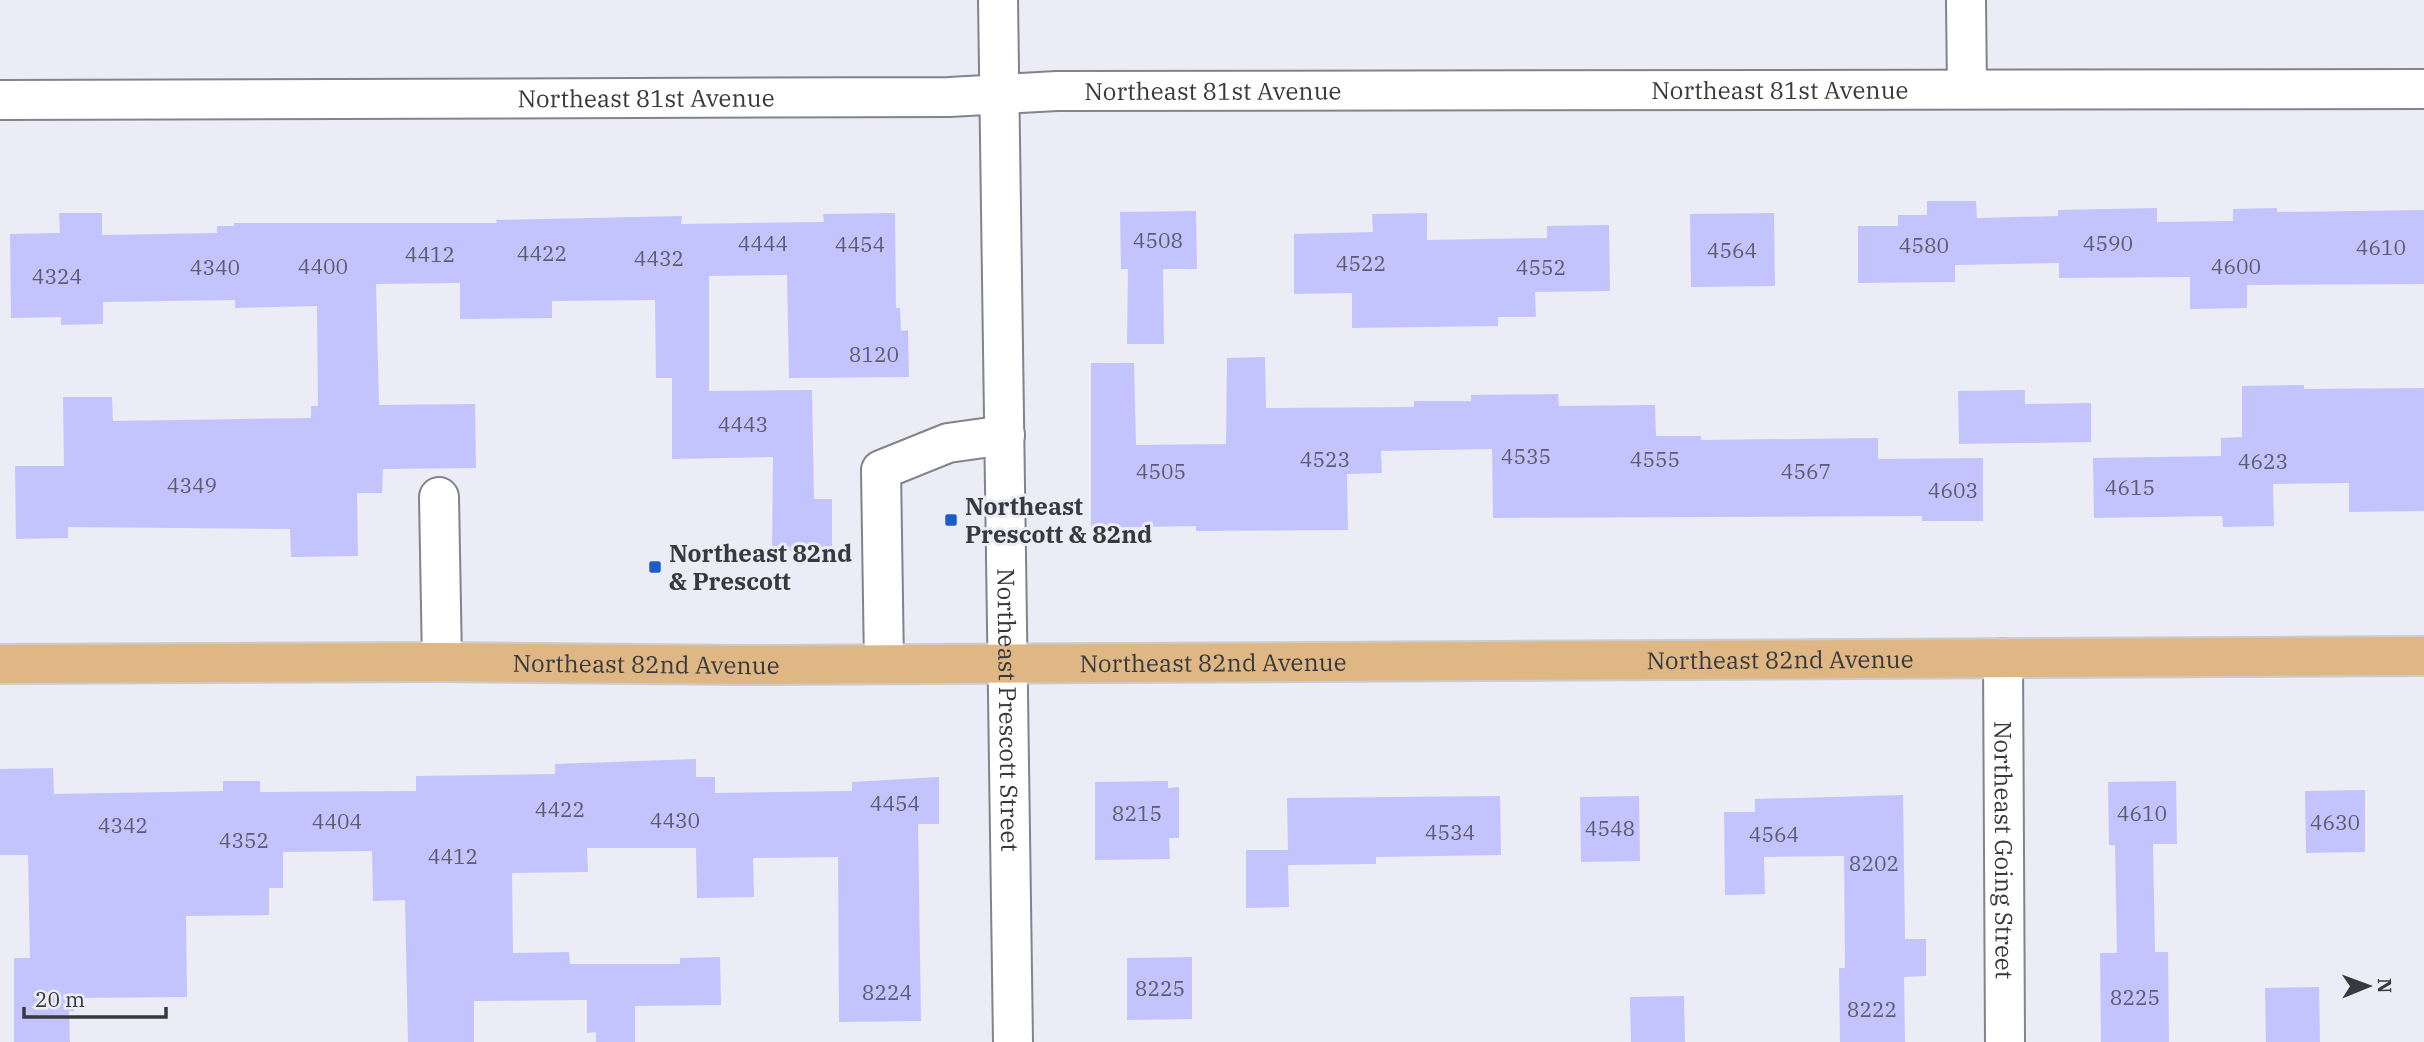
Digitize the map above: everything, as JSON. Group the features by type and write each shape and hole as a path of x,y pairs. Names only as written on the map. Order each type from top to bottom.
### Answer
{"main road":[{"name":"Northeast 82nd Avenue","path":"0,664 884,664 2424,656"}],"street":[{"name":"Northeast Prescott Street","path":"998,0 1013,1042"},
{"path":"1966,0 1967,89"},
{"name":"Northeast 81st Avenue","path":"0,100 1000,94 1057,91 2424,89"},
{"path":"884,664 881,470 948,443 1005,435"},
{"path":"439,497 442,662"},
{"name":"Northeast Going Street","path":"2003,659 2005,1042"}],"building":[{"path":"1927,201 1976,201 1977,218 2058,216 2058,210 2157,208 2157,222 2233,221 2233,209 2277,208 2277,212 2424,210 2424,284 2247,285 2247,308 2190,309 2190,277 2059,278 2059,263 1955,265 1955,282 1858,283 1858,226 1898,226 1898,215 1927,215"},
{"path":"1196,211 1197,269 1163,269 1164,344 1127,344 1128,269 1121,269 1120,212"},
{"path":"59,213 102,213 102,235 217,233 217,226 234,226 234,223 497,223 496,220 682,216 681,224 824,222 823,214 895,213 896,308 900,308 901,331 908,330 909,377 789,378 787,275 709,276 709,391 812,390 814,499 832,499 832,551 772,551 773,457 672,459 672,378 656,378 655,300 552,301 552,318 460,319 460,283 376,284 379,405 475,404 476,468 383,469 382,493 357,493 358,556 291,557 290,529 68,527 68,538 16,539 15,466 64,466 63,397 112,397 113,421 311,418 311,406 318,406 317,306 235,308 235,300 103,302 103,324 61,325 61,317 11,318 10,234 60,233"},
{"path":"1427,213 1427,240 1547,238 1547,226 1609,225 1610,291 1535,292 1536,317 1498,317 1498,326 1352,328 1352,293 1294,294 1294,234 1373,232 1372,214"},
{"path":"1774,213 1775,286 1691,287 1690,214"},
{"path":"1265,357 1266,408 1414,407 1414,401 1471,401 1471,395 1558,394 1559,406 1655,405 1656,436 1701,436 1701,440 1878,438 1878,459 1983,458 1983,521 1922,521 1922,516 1493,518 1492,449 1381,451 1382,473 1347,474 1348,530 1196,531 1196,526 1091,528 1091,363 1134,363 1136,445 1226,444 1227,358"},
{"path":"2304,385 2304,389 2424,388 2424,511 2349,512 2349,483 2273,484 2274,526 2223,527 2222,516 2094,518 2093,458 2221,456 2221,438 2242,437 2242,386"},
{"path":"2025,390 2025,404 2091,403 2091,442 1959,444 1958,391"},
{"path":"696,759 696,777 715,777 715,793 852,791 852,782 939,777 939,824 918,824 921,1021 839,1022 838,857 753,858 754,897 697,898 696,848 587,848 588,872 512,873 513,953 569,952 570,964 680,964 680,958 720,957 721,1005 635,1006 635,1042 596,1042 596,1032 587,1033 587,1000 474,1001 474,1042 408,1042 405,900 373,901 372,851 283,852 283,888 269,888 269,915 186,916 187,997 74,998 74,1011 69,1011 70,1042 14,1042 14,958 30,958 28,855 0,855 0,769 53,768 54,794 223,791 223,781 260,781 260,792 416,791 416,776 555,774 555,764"},
{"path":"1168,781 1168,788 1179,787 1179,838 1169,838 1170,859 1095,860 1095,782"},
{"path":"2176,781 2177,844 2153,844 2155,952 2168,952 2169,1042 2101,1042 2100,953 2117,953 2115,845 2109,845 2108,782"},
{"path":"2365,790 2365,852 2306,853 2305,791"},
{"path":"1903,795 1905,939 1926,939 1926,976 1904,977 1905,1042 1840,1042 1839,968 1845,968 1844,856 1764,857 1765,894 1725,895 1724,812 1755,812 1755,799"},
{"path":"1500,796 1501,855 1376,857 1376,864 1288,865 1289,907 1246,908 1246,850 1288,850 1287,798"},
{"path":"1639,796 1640,861 1581,862 1580,797"},
{"path":"1192,957 1192,1019 1127,1020 1127,958"},
{"path":"2319,987 2320,1042 2266,1042 2265,988"},
{"path":"1684,996 1685,1042 1631,1042 1630,997"}],"place":[{"name":"Northeast Prescott & 82nd","path":"951,520"},
{"name":"Northeast 82nd & Prescott","path":"655,567"}]}
